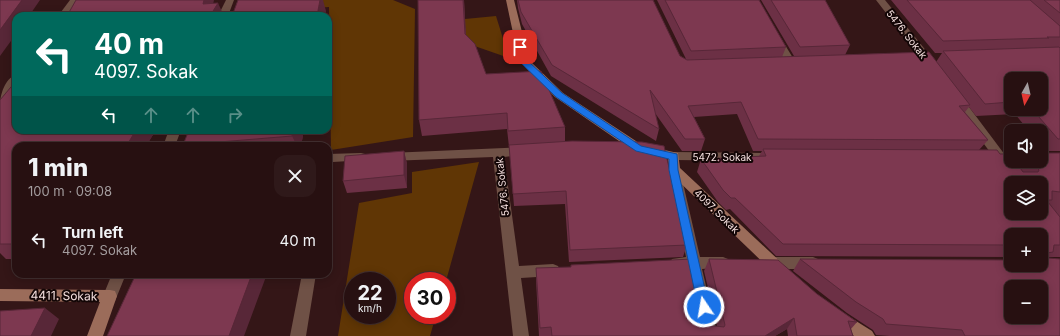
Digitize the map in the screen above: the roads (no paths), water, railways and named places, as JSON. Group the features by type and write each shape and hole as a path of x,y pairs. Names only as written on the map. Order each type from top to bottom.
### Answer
{"street":[{"path":"66,12 74,0"},
{"path":"225,12 230,0"},
{"name":"5476. Sokak","path":"880,0 937,72"},
{"path":"523,2 510,2 524,61 559,95 639,149 674,163 710,336"},
{"path":"769,25 795,63 776,64"},
{"path":"912,60 943,59"},
{"path":"0,100 8,90"},
{"path":"950,90 1004,157"},
{"path":"616,149 639,149"},
{"name":"5476. Sokak","path":"521,336 498,153 535,150"},
{"path":"332,162 498,153"},
{"name":"5472. Sokak","path":"674,163 777,157"},
{"path":"984,158 1004,158"},
{"name":"4097. Sokak","path":"674,163 771,263 790,278"},
{"path":"662,264 694,262 827,263"},
{"path":"512,272 568,269"},
{"path":"110,296 117,278"},
{"path":"298,336 308,278"},
{"name":"4411. Sokak","path":"0,295 110,296 95,336"},
{"path":"834,313 867,336"}]}
